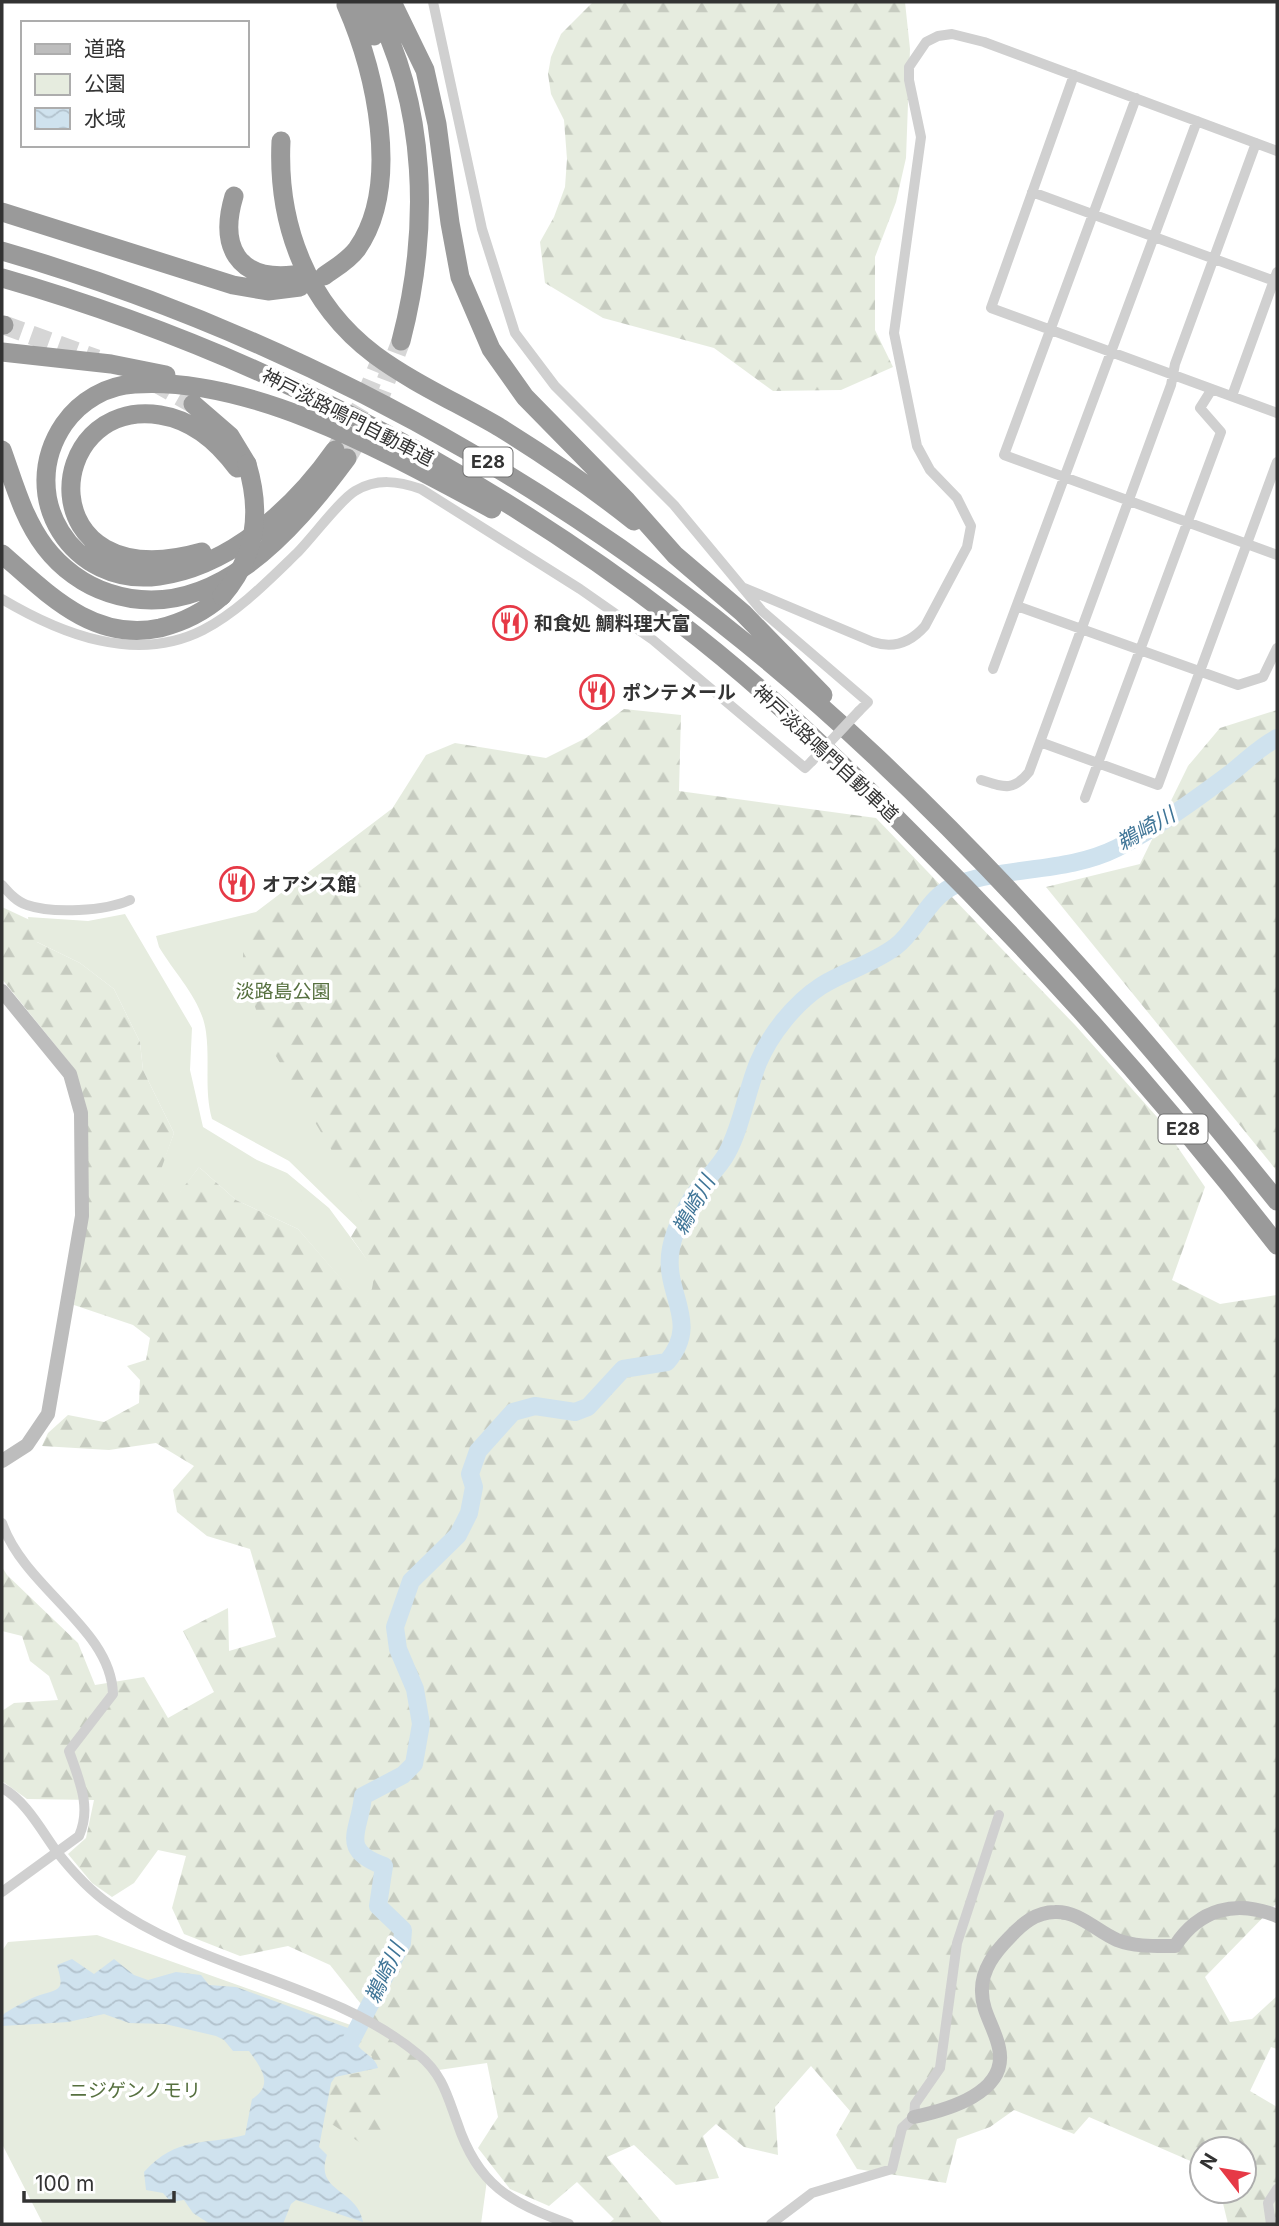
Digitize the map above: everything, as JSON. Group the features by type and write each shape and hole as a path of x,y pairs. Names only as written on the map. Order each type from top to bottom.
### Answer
{"highway":[{"path":"321,272 344,262 364,237 375,209 380,176 372,88 360,43 344,2"},
{"path":"356,2 386,68 405,155 407,245 396,338 419,245 417,155 399,66 372,2"},
{"path":"391,2 414,44 428,82 437,124 455,253 478,324 505,373 525,397 627,501 675,555"},
{"path":"281,141 284,207 294,245 316,291 349,333 396,369 498,427 559,466 675,555 789,657 876,756"},
{"path":"2,212 233,285 268,291 297,281 257,273 233,253 227,229 234,196"},
{"name":"神戸淡路鳴門自動車道","path":"2,251 148,298 344,382 423,423 561,508 642,564 744,643 876,756 986,868 1108,1000 1277,1201"},
{"name":"神戸淡路鳴門自動車道","path":"2,278 136,321 334,405 466,478 587,556 679,622 810,735 1030,952 1086,1015 1277,1245"},
{"path":"2,352 111,364 184,379 310,420 408,464 587,556"},
{"path":"2,450 29,521 55,559 77,578 104,591 149,601 196,593 246,566 305,511 341,454 267,524 226,551 190,568 158,576 129,576 105,570 80,554 61,533 49,505 45,474 52,446 68,419 88,400 113,388 138,383 237,396"},
{"path":"2,554 58,603 89,621 119,630 153,629 176,623 198,614 222,596 247,559 253,516 242,466 230,436 192,404"},
{"path":"242,466 192,426 164,416 135,415 108,424 80,450 71,475 72,500 89,535 108,551 132,560 160,561 200,553 234,541 267,524"}],"street":[{"path":"2,599 63,631 97,640 151,646 177,641 220,620 260,587 298,552 354,491 388,481 400,482 421,489 609,608 721,694 805,768 868,702 773,622 674,505 555,386 516,333 491,265 433,2"},
{"path":"742,587 884,646 907,641 925,626 967,547 971,526 957,498 930,470 917,446 894,333 921,136 909,67 926,42 952,34 985,42 1277,150"},
{"path":"1074,75 991,308 1277,413"},
{"path":"1136,98 1004,455 1277,555"},
{"path":"993,669 1197,121"},
{"path":"981,779 1009,788 1018,785 1028,772 1129,501 1256,143"},
{"path":"1032,192 1214,259 1276,278 1232,396"},
{"path":"1085,798 1221,432 1200,408 1212,389"},
{"path":"1040,742 1158,785 1277,462"},
{"path":"1017,606 1238,685 1263,677 1275,662 1277,648"},
{"path":"2,885 28,906 105,909 130,900"},
{"path":"2,991 70,1074 81,1113 82,1216 48,1414 27,1445 2,1461"},
{"path":"2,1522 26,1569 99,1646 113,1687 113,1694 68,1751 81,1784 85,1822 79,1836 2,1892"},
{"path":"2,1788 22,1803 58,1853 88,1888 136,1922 221,1962 352,2014 418,2053 445,2083 472,2157 493,2185 507,2197 569,2224"},
{"path":"914,2117 915,2104 940,2068 957,1943 999,1815"},
{"path":"771,2224 812,2193 892,2169 902,2128 914,2117 960,2103 984,2089 993,2079 1000,2063 1000,2050 983,2007 984,1973 1003,1944 1039,1914 1056,1912 1072,1915 1120,1941 1156,1946 1175,1946 1186,1928 1199,1918 1232,1906 1277,1916"},
{"path":"1271,2224 1268,2203 1277,2189"},
{"path":"786,2212 788,2224"}],"green space":[{"path":"593,2 905,2 910,49 906,158 896,202 875,257 875,330 893,367 841,390 773,391 714,348 603,318 545,283 540,242 554,217 565,187 567,159 564,120 551,94 548,74 551,57 561,34"},
{"path":"624,709 681,715 679,791 876,818 1075,1025 1157,1117 1205,1187 1172,1280 1220,1304 1277,1295 1277,1903 1205,1977 1230,2022 1252,2019 1277,1996 1277,2049 1271,2047 1250,2091 1277,2107 1277,2224 1228,2224 1223,2205 1258,2205 1258,2135 1188,2135 1188,2160 1089,2117 1074,2134 1014,2110 990,2127 957,2139 946,2183 857,2169 836,2135 850,2111 811,2066 775,2107 778,2155 744,2147 716,2124 703,2136 719,2178 676,2185 634,2145 607,2157 663,2224 608,2224 614,2219 577,2182 549,2206 510,2189 478,2148 498,2117 487,2063 418,2073 381,2113 388,2161 324,2119 331,2083 335,2077 368,2071 372,2056 359,2047 355,2039 369,2014 330,1965 288,1946 240,1956 184,1934 172,1908 186,1856 158,1850 134,1883 112,1897 92,1883 68,1854 86,1838 94,1800 27,1799 2,1781 2,1711 14,1703 58,1700 49,1676 30,1661 22,1636 2,1631 2,1567 7,1575 78,1643 95,1685 144,1677 168,1718 214,1692 183,1631 228,1608 229,1651 276,1637 250,1549 207,1536 177,1512 173,1490 194,1466 156,1443 109,1450 42,1446 48,1433 68,1415 104,1422 139,1403 140,1380 127,1366 146,1360 150,1338 133,1325 74,1305 88,1192 73,1067 2,979 2,907 34,922 37,942 80,963 114,989 140,1042 143,1070 174,1133 157,1181 179,1193 199,1167 236,1200 298,1229 365,1306 373,1285 372,1270 351,1237 367,1210 267,1041 243,972 243,928 329,867 392,809 426,755 455,743 546,758 586,738"},
{"path":"1277,710 1277,1171 1046,887 1140,864 1188,766 1220,728"},
{"name":"淡路島公園","path":"406,798 364,1159 372,1242 289,1161 212,1119 203,1020 194,998 159,947 156,936 256,912"},
{"name":"淡路島公園","path":"125,914 192,1028 190,1070 203,1127 257,1160 287,1173 329,1208 374,1269 374,1289 365,1307 298,1229 236,1200 199,1167 179,1194 156,1181 174,1133 143,1070 140,1042 114,989 80,963 31,939 28,917 88,921"},
{"name":"ニジゲンノモリ","path":"97,1935 376,2034 435,2070 487,2180 481,2224 43,2224 2,2144 2,1951 8,1942"}],"water":[{"path":"72,1959 94,1974 114,1959 134,1975 148,1980 176,1972 201,1975 209,1985 236,1987 348,2028 359,2047 373,2059 378,2068 335,2077 331,2083 319,2147 327,2155 326,2177 353,2203 363,2222 296,2200 291,2204 283,2224 210,2224 193,2213 184,2200 171,2202 163,2193 146,2190 144,2172 168,2152 191,2144 245,2135 252,2099 263,2088 264,2076 249,2051 233,2051 224,2040 216,2036 165,2024 129,2023 104,2014 68,2022 2,2026 2,2016 5,2013 32,1998 57,1989 60,1979 57,1965"}],"waterway":[{"name":"鵜崎川","path":"351,2041 402,1943 403,1930 378,1906 384,1866 361,1853 355,1838 363,1796 403,1775 414,1764 421,1724 415,1689 398,1649 395,1627 411,1581 458,1535 469,1513 474,1487 470,1474 478,1451 513,1412 535,1406 575,1412 588,1407 623,1369 667,1362 677,1347 681,1320 670,1264 673,1240 691,1199 727,1153 758,1063 776,1030 802,1001 821,986 895,947 931,904 948,889 977,878 1078,862 1117,848 1187,805 1277,738"}],"tunnel":[{"path":"4,325 97,359"},
{"path":"347,458 375,410 401,341"},
{"path":"336,449 362,405 386,347"},
{"path":"154,382 193,404"}],"place":[{"name":"和食処 鯛料理大富","path":"510,623"},
{"name":"ポンテメール","path":"597,692"},
{"name":"オアシス館","path":"237,884"}]}
